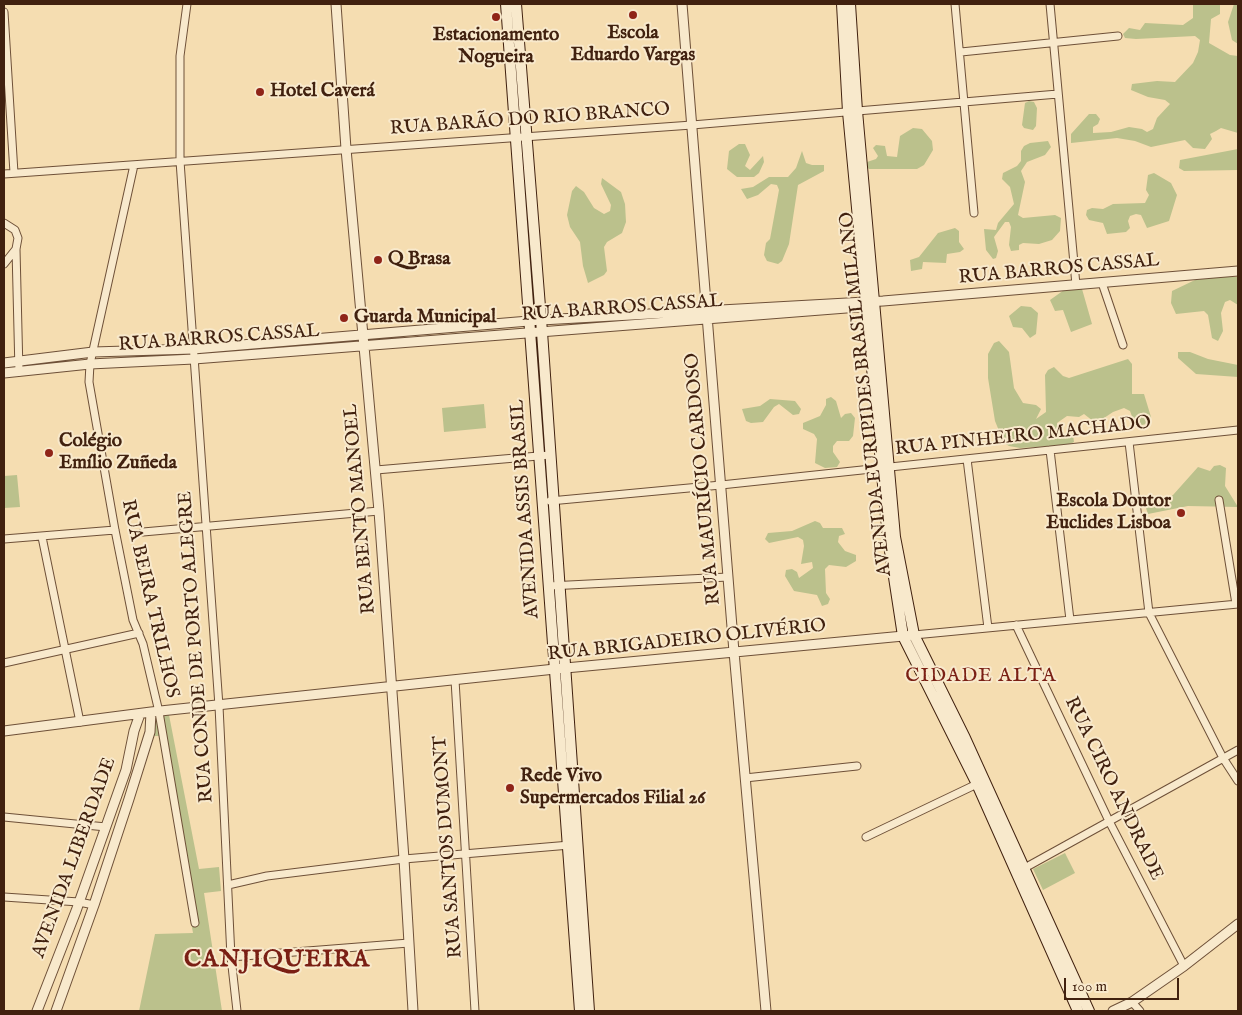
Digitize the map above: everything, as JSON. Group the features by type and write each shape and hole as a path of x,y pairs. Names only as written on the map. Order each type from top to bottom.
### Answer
{"main road":[{"name":"AVENIDA ASSIS BRASIL","path":"506,4 521,136 531,267 529,327 549,501 578,918 580,1011"},
{"name":"AVENIDA ASSIS BRASIL","path":"516,4 521,136"},
{"name":"AVENIDA EURIPIDES BRASIL MILANO","path":"842,4 861,206 873,302 892,537 909,636 961,740 1021,870 1062,963 1078,1011"},
{"name":"AVENIDA EURIPIDES BRASIL MILANO","path":"850,4 852,111"},
{"name":"AVENIDA ASSIS BRASIL","path":"531,267 542,332 545,456"},
{"name":"AVENIDA EURIPIDES BRASIL MILANO","path":"961,740 977,784 1002,831"},
{"name":"AVENIDA ASSIS BRASIL","path":"578,918 589,1011"},
{"name":"AVENIDA EURIPIDES BRASIL MILANO","path":"1062,963 1089,1011"}],"street":[{"path":"180,161 180,56 187,4"},
{"name":"RUA BENTO MANOEL","path":"336,4 346,149 376,470 413,1011"},
{"name":"RUA MAURÍCIO CARDOSO","path":"682,4 734,652 766,1011"},
{"path":"955,4 961,52 974,213"},
{"path":"1050,4 1076,285"},
{"path":"4,12 14,174"},
{"path":"961,52 1118,36"},
{"name":"RUA BARÃO DO RIO BRANCO","path":"4,174 692,125 1058,94"},
{"name":"RUA CONDE DE PORTO ALEGRE","path":"180,161 219,706 231,957 237,1011"},
{"name":"RUA BEIRA TRILHOS","path":"134,165 90,364 89,382 114,530 133,620 139,633 195,923"},
{"path":"4,223 15,230 18,238 16,249 19,372"},
{"path":"4,264 16,249"},
{"name":"RUA BARROS CASSAL","path":"4,363 93,352 193,349 362,334 529,327 542,332 630,325 706,315 1238,271"},
{"path":"1102,283 1124,345"},
{"path":"630,315 630,325"},
{"name":"RUA BARROS CASSAL","path":"4,373 90,364 194,359 364,346 529,327 541,320 630,315 706,315"},
{"name":"RUA PINHEIRO MACHADO","path":"549,501 721,485 1238,430"},
{"path":"1129,442 1149,613 1223,758 1238,781"},
{"path":"1050,450 1070,620"},
{"path":"376,470 545,456"},
{"path":"967,459 988,628"},
{"path":"1219,500 1237,604"},
{"path":"143,532 379,511"},
{"path":"4,539 114,530"},
{"path":"42,537 80,722"},
{"path":"554,586 728,577"},
{"name":"RUA BRIGADEIRO OLIVÉRIO","path":"4,730 560,669 1237,604"},
{"name":"RUA CIRO ANDRADE","path":"1016,625 1109,821 1184,966"},
{"path":"4,663 65,651 139,633"},
{"name":"RUA SANTOS DUMONT","path":"455,680 475,1011"},
{"name":"AVENIDA LIBERDADE","path":"56,1011 94,905 155,712"},
{"name":"AVENIDA LIBERDADE","path":"37,1011 79,902 126,770 134,731 140,714"},
{"path":"1021,870 1238,750"},
{"path":"745,778 857,766"},
{"path":"866,837 977,784"},
{"path":"117,795 129,799"},
{"path":"4,817 106,827"},
{"path":"228,885 267,876 404,859 573,844"},
{"path":"4,897 79,902 94,905"},
{"path":"1114,1011 1132,1002 1184,966 1238,924"},
{"path":"231,957 409,943"},
{"path":"1132,1002 1140,1011"}],"green space":[{"path":"1193,4 1220,4 1220,14 1211,19 1209,43 1230,55 1238,56 1238,133 1221,128 1210,134 1212,139 1205,149 1193,148 1185,140 1151,147 1135,141 1117,138 1071,143 1071,134 1089,114 1096,114 1100,119 1098,124 1093,127 1093,133 1111,132 1129,127 1142,129 1147,132 1153,129 1157,118 1170,104 1165,100 1148,97 1131,90 1132,84 1157,81 1175,82 1193,63 1198,52 1200,40 1195,36 1136,39 1125,38 1123,34 1129,28 1140,30 1145,23 1183,25 1193,18"},
{"path":"1234,4 1238,4 1238,44 1232,40 1228,22"},
{"path":"1029,101 1034,102 1037,108 1036,126 1033,130 1024,128 1022,125 1025,103"},
{"path":"913,128 922,129 932,141 933,150 924,165 917,169 869,169 866,166 867,162 876,159 878,156 873,148 876,145 885,146 887,156 897,157 900,136"},
{"path":"1048,141 1051,147 1045,155 1027,162 1021,171 1025,182 1018,215 1023,218 1055,215 1061,218 1060,231 1052,240 1039,244 1023,243 1019,245 1019,250 1011,251 1009,245 1011,227 1009,222 1005,222 994,237 998,251 996,258 993,259 986,250 984,229 996,230 998,223 1014,204 1010,187 1002,179 1003,173 1017,166 1021,161 1021,151 1024,146 1030,143"},
{"path":"739,144 745,144 750,155 745,166 750,170 763,156 764,162 759,173 754,177 737,177 727,169 729,151"},
{"path":"1238,149 1238,170 1184,171 1179,168 1180,160"},
{"path":"802,151 806,163 824,165 824,171 798,185 789,244 782,261 778,264 767,261 764,255 766,243 770,239 779,190 777,185 771,184 758,195 747,199 741,189 753,187 769,177 788,177 796,168"},
{"path":"1154,173 1171,183 1177,195 1169,221 1147,228 1141,215 1136,214 1130,216 1128,221 1130,228 1126,232 1107,234 1103,223 1089,220 1086,215 1087,210 1092,208 1103,209 1113,204 1145,203 1149,195 1146,190 1148,175"},
{"path":"602,178 621,192 625,204 626,222 622,233 607,242 604,247 607,271 604,275 588,283 583,266 580,242 570,227 567,215 572,191 576,186 584,192 594,208 604,214 610,211 611,205 601,184"},
{"path":"955,228 959,231 959,242 964,249 960,252 947,254 946,263 923,262 922,269 911,271 910,260 919,257 938,233"},
{"path":"1213,277 1238,277 1238,305 1230,300 1225,302 1221,313 1223,331 1218,341 1212,338 1208,315 1204,311 1176,314 1171,303 1172,291 1195,280"},
{"path":"1082,289 1092,324 1071,332 1063,310 1055,311 1050,300 1064,290"},
{"path":"1021,306 1031,307 1038,313 1036,334 1030,338 1022,328 1013,327 1009,316"},
{"path":"999,341 1009,352 1014,388 1023,403 1036,405 1041,409 1036,419 1046,412 1045,375 1048,370 1054,367 1063,376 1069,378 1128,359 1132,364 1132,394 1144,394 1151,417 1150,423 1138,426 1134,422 1130,411 1124,408 1113,412 1098,422 1093,421 1084,414 1079,417 1067,416 1057,423 1058,431 1061,434 1073,435 1074,442 1068,445 1020,448 1009,446 1004,443 995,421 988,378 988,354 994,343"},
{"path":"1178,352 1190,352 1208,359 1238,365 1238,377 1196,374 1178,358"},
{"path":"831,397 836,401 841,418 845,414 851,413 855,418 853,436 849,441 837,441 833,446 833,452 840,462 837,467 825,468 815,463 817,439 814,434 803,429 803,423 820,416 826,405 826,399"},
{"path":"770,399 795,401 801,409 799,414 793,415 779,404 774,407 763,422 751,423 746,421 742,409 760,406"},
{"path":"484,404 486,428 444,432 442,408"},
{"path":"1220,465 1226,468 1225,486 1238,507 1188,506 1148,514 1146,508 1158,505 1173,495 1198,467 1210,471 1214,466"},
{"path":"17,475 20,507 4,508 4,476"},
{"path":"815,521 820,523 823,528 842,528 845,534 839,536 838,542 845,551 856,555 856,561 846,567 829,565 825,569 826,593 830,599 828,604 822,606 817,595 794,591 785,576 786,570 792,569 797,572 799,578 813,568 812,562 801,564 803,540 798,537 769,543 765,539 768,533 792,531"},
{"path":"169,715 199,869 219,867 221,891 204,893 222,1011 139,1011 155,934 193,933 159,736 152,736 154,717"},
{"path":"1065,853 1075,873 1043,890 1033,869"}],"place":[{"name":"Escola Eduardo Vargas","path":"633,15"},
{"name":"Estacionamento Nogueira","path":"496,17"},
{"name":"Hotel Caverá","path":"260,92"},
{"name":"Q Brasa","path":"378,260"},
{"name":"Guarda Municipal","path":"344,318"},
{"name":"Colégio Emílio Zuñeda","path":"49,453"},
{"name":"Escola Doutor Euclides Lisboa","path":"1181,513"},
{"name":"Rede Vivo Supermercados Filial 26","path":"510,788"}],"district":[{"name":"CIDADE ALTA","path":"981,677"},
{"name":"CANJIQUEIRA","path":"277,961"}]}
